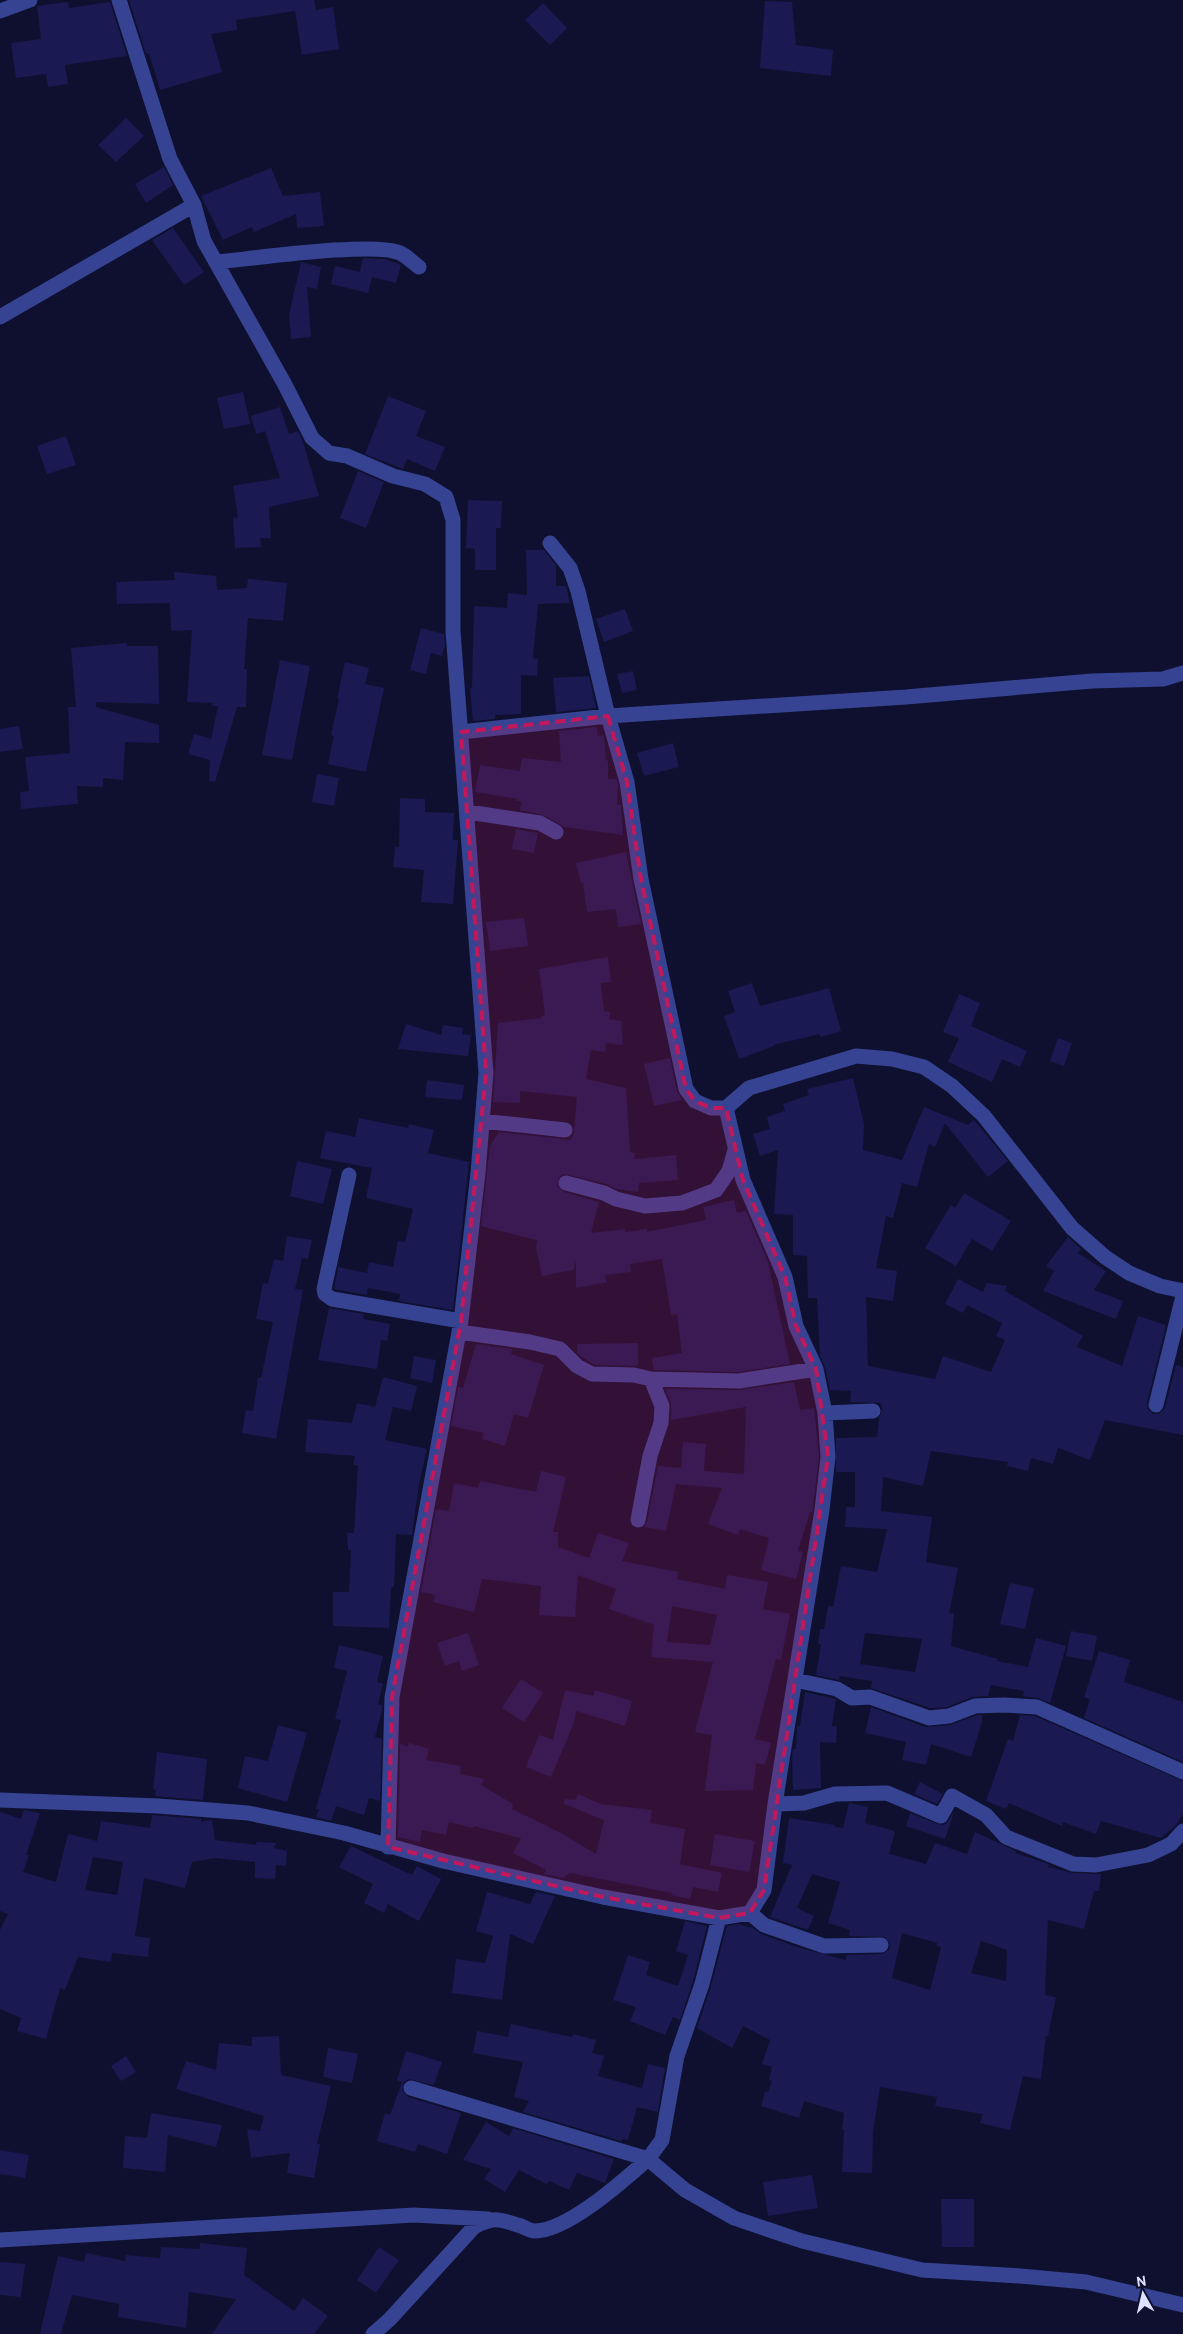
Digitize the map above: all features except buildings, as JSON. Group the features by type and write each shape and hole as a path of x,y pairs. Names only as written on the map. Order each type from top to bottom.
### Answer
{"street":[{"path":"0,11 30,0"},
{"path":"120,0 170,159 194,205 204,241 284,383 312,438 329,452 347,456 392,476 425,484 446,497 454,520 453,631 486,1064 482,1121 460,1326 392,1697 388,1847"},
{"path":"0,316 194,205"},
{"path":"216,262 379,249 400,253 419,267"},
{"path":"550,543 570,568 592,644 608,716 627,782 641,879 686,1089 695,1101 711,1108 726,1108 749,1088 856,1056 892,1058 924,1067 952,1086 984,1116 1072,1228 1105,1257 1129,1273 1160,1286 1183,1291"},
{"path":"461,732 608,716 906,697 1092,681 1163,679 1183,673"},
{"path":"468,812 540,823 556,832"},
{"path":"0,1800 149,1805 248,1813 344,1832 388,1847 603,1897 719,1918 750,1913 764,1890 775,1804 822,1510 828,1457 824,1413 816,1369 796,1326 785,1277 744,1180 726,1108"},
{"path":"482,1121 565,1130"},
{"path":"566,1183 645,1206 682,1203 716,1190 729,1171 735,1150"},
{"path":"349,1175 324,1289 325,1294 332,1299 560,1349 577,1366 592,1374 634,1375 651,1379 739,1381 816,1369"},
{"path":"1156,1405 1183,1296"},
{"path":"638,1520 650,1456 661,1423 662,1406 651,1379"},
{"path":"824,1413 874,1411"},
{"path":"795,1680 837,1689 852,1698 870,1697 929,1718 949,1716 975,1706 1004,1704 1037,1707 1183,1772"},
{"path":"775,1804 804,1803 835,1794 887,1793 941,1816 952,1796 986,1815 1006,1837 1073,1864 1096,1864 1148,1855 1171,1844 1183,1831"},
{"path":"750,1913 764,1925 824,1946 881,1945"},
{"path":"0,2240 414,2215 506,2221 534,2231 566,2222 619,2184 648,2158 662,2140 677,2056 702,1984 719,1918"},
{"path":"411,2088 648,2158 684,2190 726,2213 802,2241 922,2270 1086,2282 1183,2305"},
{"path":"372,2334 390,2319 474,2227 488,2219"}],"highlighted area":[{"path":"608,716 627,782 641,879 686,1089 695,1101 711,1108 726,1108 743,1180 785,1277 796,1326 816,1369 828,1457 764,1890 756,1906 750,1913 719,1918 603,1897 388,1847 392,1697 461,1321 486,1073 461,732"}]}
